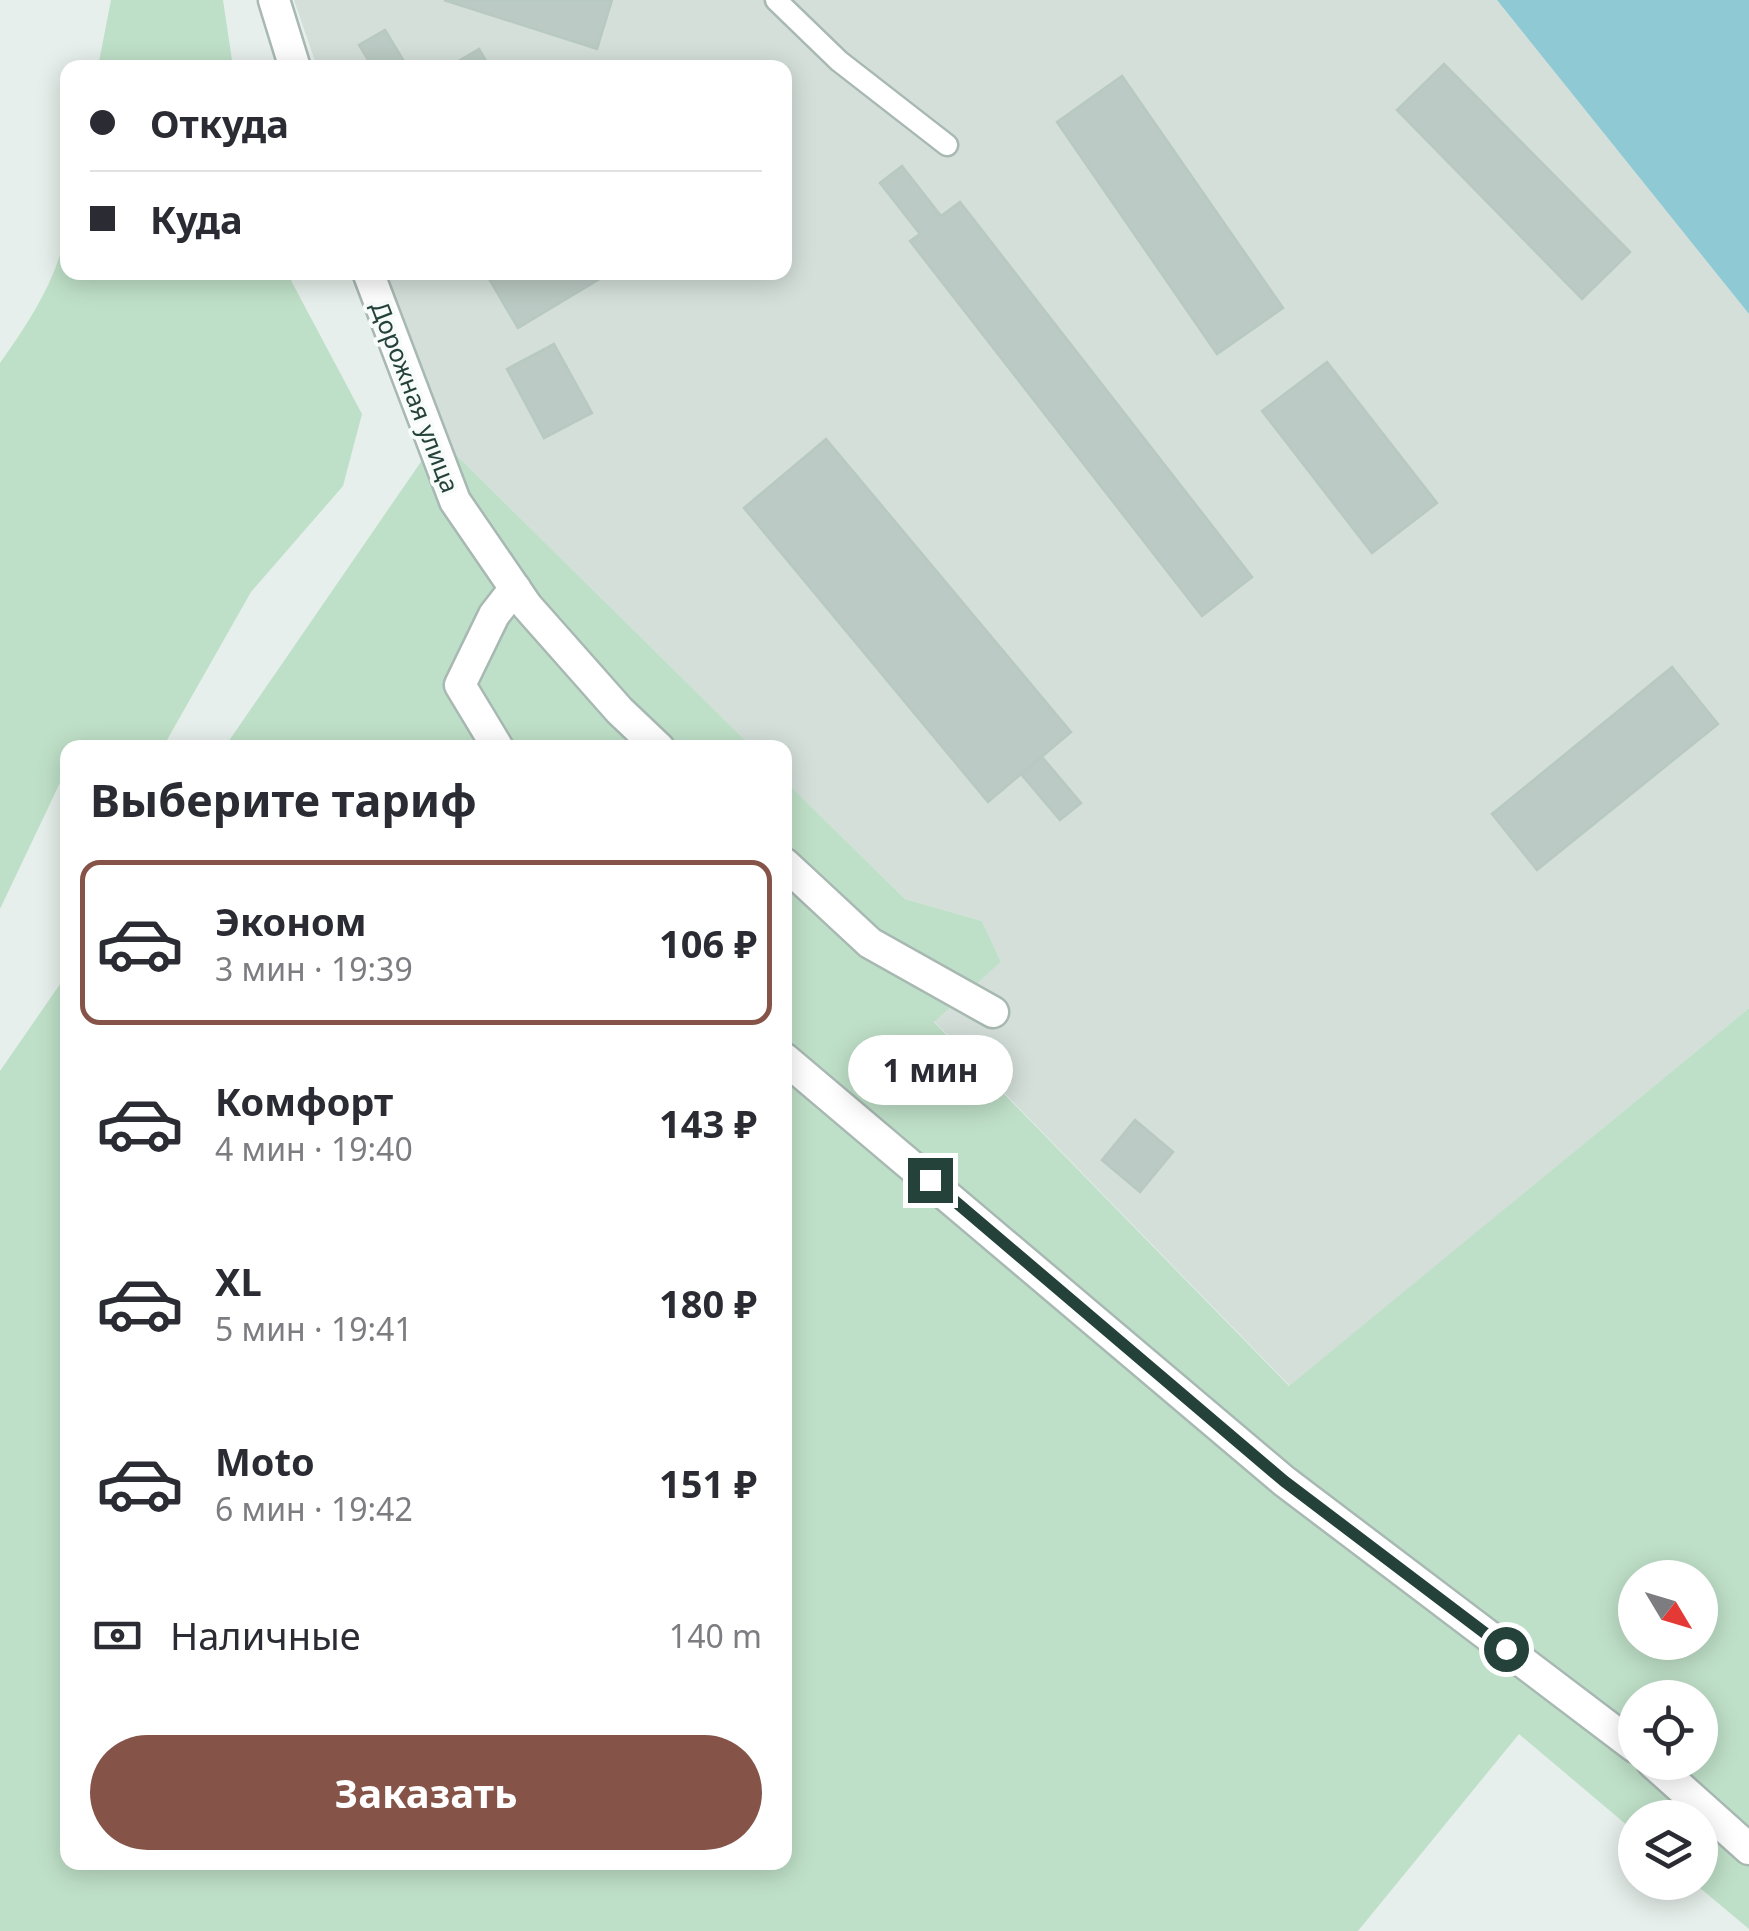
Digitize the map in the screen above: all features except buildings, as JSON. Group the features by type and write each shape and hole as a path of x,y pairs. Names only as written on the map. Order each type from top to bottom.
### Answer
{"street":[{"path":"274,0 293,60"},
{"name":"Дорожная улица","path":"371,280 455,501 515,588 619,710 651,740"},
{"path":"493,740 460,685 494,615 515,588"},
{"path":"792,871 870,943 994,1012"},
{"path":"792,1065 1284,1481 1618,1734"},
{"path":"1672,1780 1749,1849"}],"lane":[{"path":"776,0 839,60 947,145"}],"shaded area":[{"path":"294,0 1497,0 1749,314 1749,1008 1290,1386 934,1021 1001,962 982,921 905,899 792,788 792,740 745,740 438,437 386,280 792,280 792,60 315,60"}],"green space":[{"path":"111,0 223,0 232,60 99,60"},
{"path":"60,254 60,280 291,280 362,414 343,486 251,592 167,740 60,740 60,783 0,909 0,363 50,281"},
{"path":"438,437 745,740 230,740"},
{"path":"792,788 905,899 982,921 1001,962 934,1022 1289,1386 1749,1008 1749,1929 1714,1900 1718,1900 1718,1800 1618,1800 1618,1818 1519,1734 1358,1931 0,1931 0,1071 60,984 60,1870 792,1870"}],"water":[{"path":"1497,0 1749,0 1749,314"}],"route":[{"path":"930,1180 1284,1481 1506,1649"}]}
